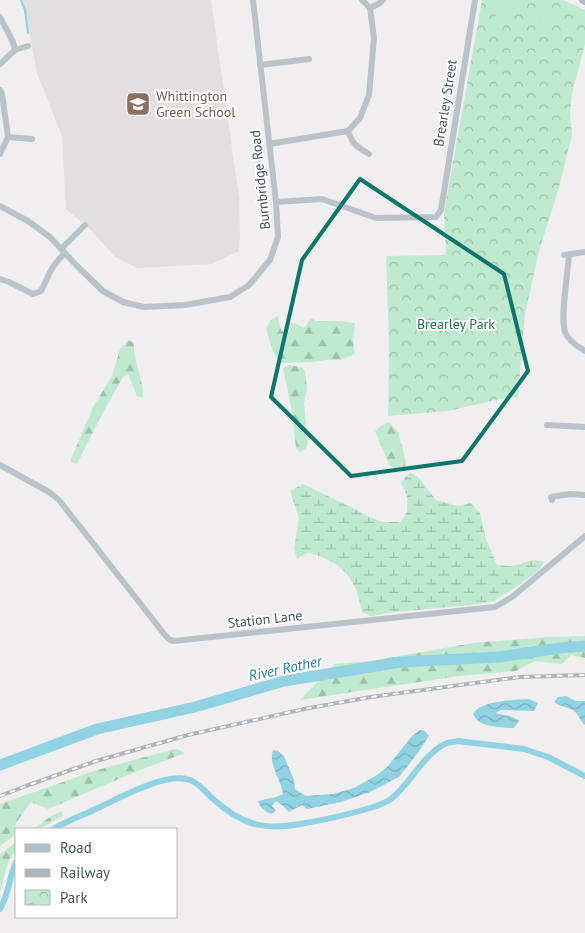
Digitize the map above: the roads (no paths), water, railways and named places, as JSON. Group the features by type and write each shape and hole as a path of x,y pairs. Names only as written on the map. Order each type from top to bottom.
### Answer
{"street":[{"name":"Burnbridge Road","path":"0,206 28,220 50,237 103,291 123,302 144,307 185,305 230,297 249,285 270,260 278,237 276,202 253,0"},
{"path":"269,144 348,131 360,118 370,96 374,38 370,8 362,0"},
{"path":"370,8 384,0"},
{"name":"Brearley Street","path":"276,202 322,199 376,218 436,217 441,210 475,0"},
{"path":"0,16 15,50"},
{"path":"0,64 15,50 28,46"},
{"path":"260,65 309,59"},
{"path":"0,90 8,137 0,154"},
{"path":"348,131 357,147 369,154"},
{"path":"8,137 32,139"},
{"path":"0,279 33,294 41,291 55,262 85,225"},
{"path":"585,252 567,254 563,319 566,334 577,346 585,351"},
{"path":"547,425 585,427"},
{"name":"Station Lane","path":"0,465 49,492 59,500 165,635 174,641 495,607 512,597 585,536"},
{"path":"552,500 552,497 570,494 585,495"}],"water":[{"path":"566,696 576,701 585,701 585,725 574,711 554,702 558,697"},
{"path":"529,699 538,703 534,711 501,710 496,713 519,721 514,728 486,725 478,721 473,714 477,709 490,703"},
{"path":"420,730 425,731 429,736 399,777 370,792 341,802 307,809 302,805 289,812 276,801 272,806 276,811 271,814 263,809 258,801 283,794 273,767 273,750 278,751 284,756 294,780 295,789 306,796 333,794 354,788 377,775 388,766 412,736"}],"waterway":[{"path":"21,0 25,10 28,33"},
{"name":"River Rother","path":"0,765 97,729 195,707 284,681 401,662 499,657 585,646"},
{"path":"55,828 130,792 156,782 180,778 193,781 223,808 253,824 275,827 327,819 373,807 391,799 432,753 447,743 458,741 524,749 548,757 585,776"},
{"path":"0,909 15,865"}],"railway":[{"path":"0,796 96,761 188,735 304,709 371,697 520,677 585,675"}],"place":[{"name":"Whittington Green School","path":"138,104"}],"park label":[{"name":"Brearley Park","path":"456,324"}]}
